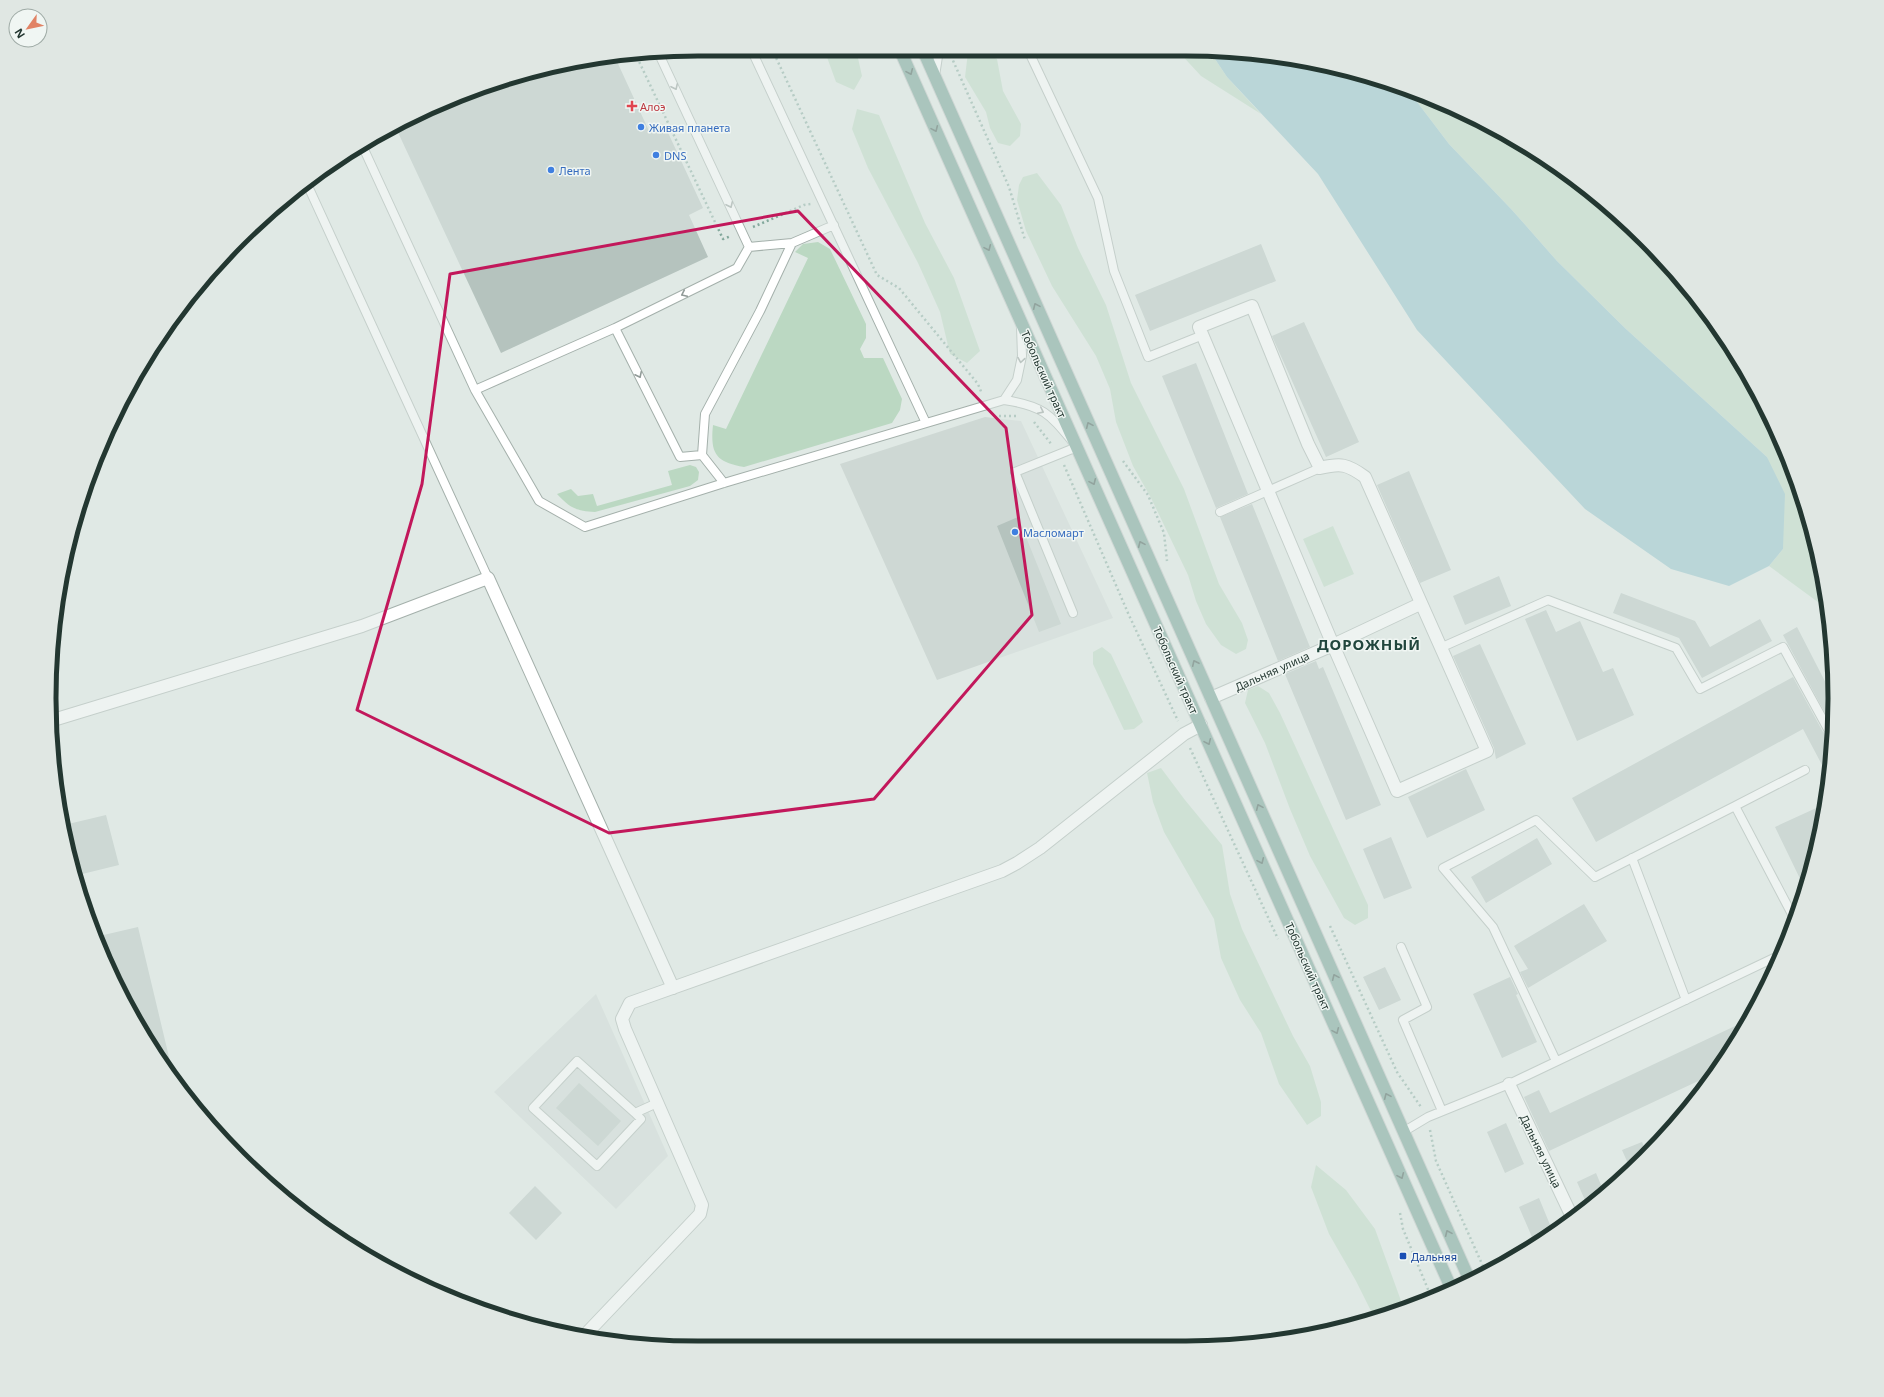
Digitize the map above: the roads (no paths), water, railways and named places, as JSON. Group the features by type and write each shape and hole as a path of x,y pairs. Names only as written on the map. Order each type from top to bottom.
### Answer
{"main road":[{"name":"Тобольский тракт","path":"903,56 1449,1284"},
{"name":"Тобольский тракт","path":"925,56 1468,1276"},
{"path":"1385,1140 1403,1132"}],"street":[{"path":"1252,306 1308,444 1320,468 1334,465 1346,465 1365,477 1420,604 1487,751 1397,791 1199,327 1252,306"},
{"path":"56,719 362,626 488,578 673,988"},
{"name":"Дальняя улица","path":"1211,698 1420,604"},
{"path":"588,1332 700,1214 702,1205 622,1019 630,1004 994,873 1017,863 1040,848 1184,734 1201,725"},
{"name":"Дальняя улица","path":"1509,1084 1570,1213"}],"lane":[{"path":"754,56 926,424"},
{"path":"935,77 938,56"},
{"path":"1031,56 1098,198 1114,271 1148,357 1203,335"},
{"path":"660,57 749,247"},
{"path":"364,150 475,390 539,501 585,527 724,483 1004,400 1026,403 1051,415 1077,447 1014,472 1073,613"},
{"path":"309,188 488,578"},
{"path":"749,247 792,243 834,225"},
{"path":"724,483 702,455 705,414 760,311 792,243"},
{"path":"475,390 615,328 737,268 749,247"},
{"path":"1004,400 1017,380 1022,356 1020,322"},
{"path":"615,328 680,456 702,455"},
{"path":"1220,512 1320,468"},
{"path":"1440,648 1548,600 1676,648 1700,688 1783,647 1827,729"},
{"path":"1556,1061 1493,927 1443,868 1536,820 1594,877 1805,770"},
{"path":"1735,806 1791,913"},
{"path":"1632,858 1686,1000"},
{"path":"1401,947 1427,1007 1403,1020 1442,1111"},
{"path":"1403,1132 1428,1117 1509,1084 1773,959"},
{"path":"577,1061 635,1113 641,1119 597,1166 533,1108 577,1061"},
{"path":"635,1113 657,1103"}],"water":[{"path":"1213,57 1269,61 1311,68 1352,78 1415,99 1449,144 1512,210 1557,261 1626,329 1767,457 1785,494 1783,549 1769,566 1729,586 1671,569 1585,509 1417,330 1318,174 1227,77"}],"place":[{"name":"Алоэ","path":"632,106"},
{"name":"Живая планета","path":"641,127"},
{"name":"DNS","path":"656,155"},
{"name":"Лента","path":"551,170"},
{"name":"Масломарт","path":"1015,532"},
{"name":"Дальняя","path":"1403,1256"}],"district":[{"name":"ДОРОЖНЫЙ","path":"1369,644"}]}
